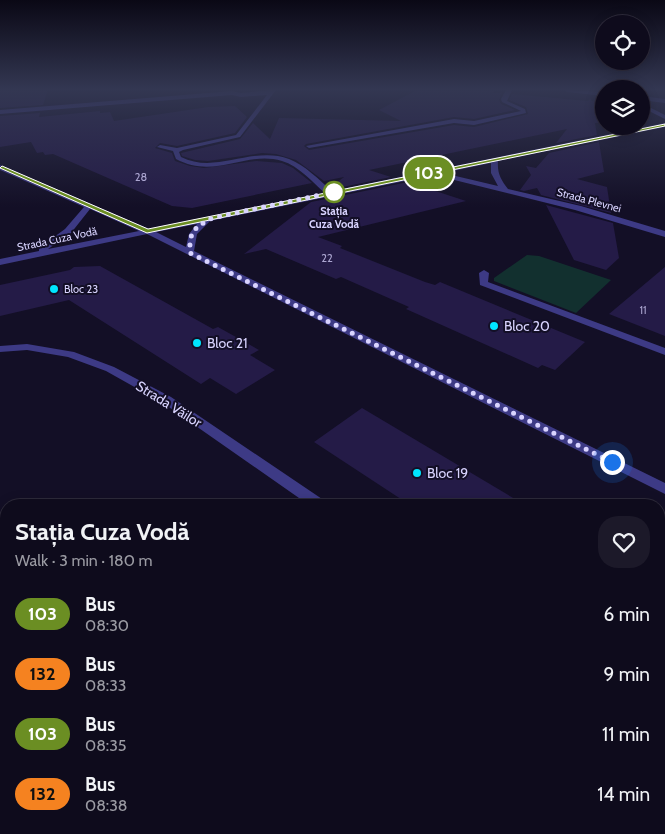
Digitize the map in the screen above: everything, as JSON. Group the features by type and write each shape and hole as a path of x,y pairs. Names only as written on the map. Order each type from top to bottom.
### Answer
{"street":[{"path":"160,147 178,150 188,145 238,136 243,129"},
{"path":"309,146 404,129"},
{"name":"Strada Cuza Vodă","path":"0,262 432,172 650,129"},
{"path":"178,150 176,153 182,160 204,164 278,158 291,163 330,193"},
{"path":"495,160 493,169 496,180 506,191"},
{"name":"Strada Cuza Vodă","path":"0,168 147,231"},
{"name":"Strada Plevnei","path":"432,172 578,208 665,233"},
{"path":"35,255 68,231 89,206"},
{"path":"190,253 191,235 196,227 212,218"},
{"path":"147,231 665,489"},
{"path":"484,273 483,283 665,352"},
{"name":"Strada Văilor","path":"0,349 27,347 70,354 110,369 167,400 311,499"}],"green space":[{"path":"527,255 539,256 611,280 576,313 494,281 494,278"}],"building":[{"path":"0,129 238,129 235,133 177,146 160,143 155,148 172,153 175,161 204,168 256,161 282,163 293,168 312,183 192,208 172,206 53,154 37,153 31,142 0,147"},
{"path":"248,129 259,129 270,139 274,129 389,129 306,144 304,146 309,150 431,129 595,129 595,135 597,135 556,143 567,129 369,170 391,177 333,189 331,187 344,177 324,181 296,160 276,154 262,153 208,161 195,160 182,156 181,153 240,139"},
{"path":"599,142 604,172 577,179 607,187 611,213 541,195 537,188 520,190 531,175 526,166 536,168 549,153"},
{"path":"408,182 466,201 318,237 342,246 340,248 425,282 435,285 440,282 585,342 555,370 542,365 538,368 406,309 409,307 341,277 336,279 266,249 244,254 311,202"},
{"path":"546,205 613,223 619,258 606,270 574,260"},
{"name":"Bloc 21","path":"100,266 213,329 218,327 259,350 250,355 275,370 236,394 210,378 201,384 69,300 0,316 0,285 70,270 74,267"},
{"path":"665,267 665,336 609,314"},
{"name":"Bloc 19","path":"362,408 515,499 401,499 314,442"}],"bus line":[{"name":"103","path":"0,168 147,231 650,129"}],"place":[{"name":"Stația Cuza Vodă","path":"334,192"},
{"name":"Bloc 23","path":"54,289"},
{"name":"Bloc 20","path":"494,326"},
{"name":"Bloc 21","path":"197,343"},
{"name":"Bloc 19","path":"417,473"}],"route":[{"path":"334,192 212,218 196,227 191,235 190,253 612,462"}]}
